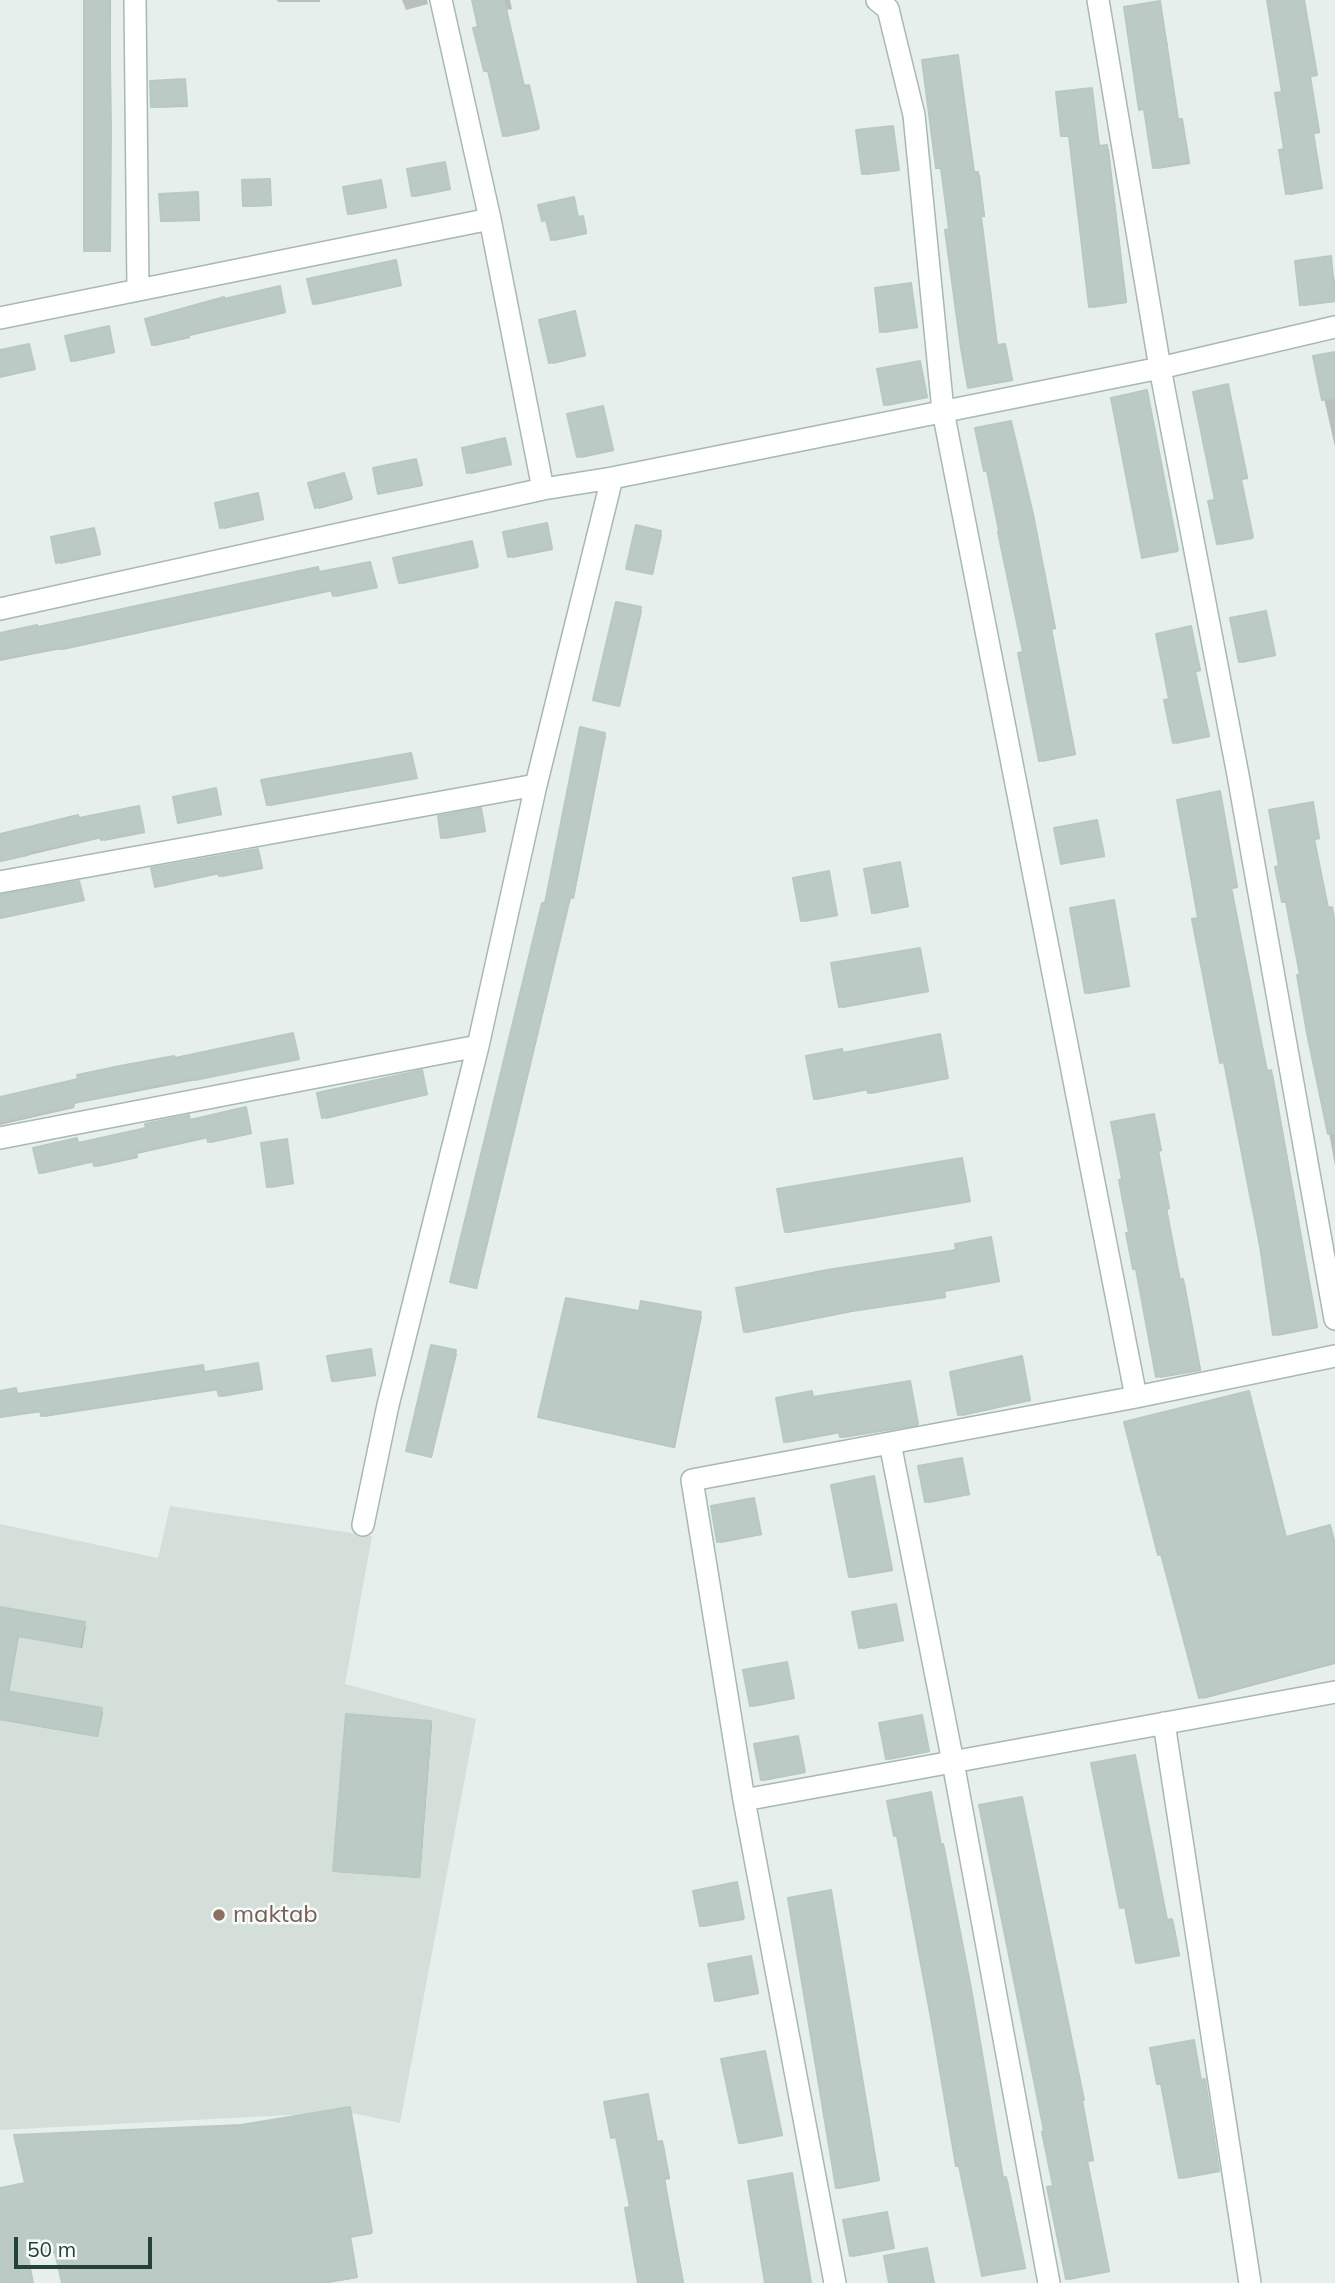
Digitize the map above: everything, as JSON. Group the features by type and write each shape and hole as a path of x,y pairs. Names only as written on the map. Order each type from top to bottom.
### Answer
{"street":[{"path":"135,0 138,289"},
{"path":"441,0 490,219 543,489"},
{"path":"877,0 888,9 914,115 943,411 1136,1397"},
{"path":"1098,0 1160,368 1238,775 1335,1319"},
{"path":"0,318 490,219"},
{"path":"0,609 543,489 612,478 1160,368 1335,327"},
{"path":"363,1525 388,1405 478,1046 536,785 612,478"},
{"path":"0,882 536,785"},
{"path":"0,1138 478,1046"},
{"path":"835,2283 744,1800 692,1480 1136,1397 1335,1356"},
{"path":"890,1443 953,1762 1049,2283"},
{"path":"744,1800 1335,1692"},
{"path":"1164,1723 1250,2283"}],"shaded area":[{"name":"maktab","path":"170,1506 372,1536 345,1684 476,1719 400,2123 347,2112 0,2130 0,1524 158,1558"}],"building":[{"path":"84,0 109,0 110,251 84,251"},
{"path":"472,0 504,0 524,86 529,85 539,128 503,136 488,71 484,71 473,28 478,27"},
{"path":"1267,0 1304,0 1317,75 1310,76 1319,131 1313,132 1322,188 1286,194 1279,150 1284,149 1275,93 1282,92"},
{"path":"1160,1 1178,119 1182,119 1189,162 1153,168 1144,109 1139,110 1124,7"},
{"path":"958,55 974,172 978,172 984,215 981,216 997,345 1005,344 1012,379 968,388 945,230 949,229 941,168 936,168 922,60"},
{"path":"185,79 187,105 151,107 150,81"},
{"path":"1092,88 1099,146 1107,145 1126,302 1089,307 1069,136 1061,136 1056,92"},
{"path":"893,126 899,170 862,174 856,130"},
{"path":"445,162 450,189 412,196 407,169"},
{"path":"270,179 271,205 243,206 242,180"},
{"path":"381,180 386,207 348,214 343,187"},
{"path":"198,192 199,219 161,221 159,194"},
{"path":"574,197 578,217 583,216 586,232 551,240 546,220 542,221 538,205"},
{"path":"1331,256 1335,301 1300,305 1295,261"},
{"path":"396,260 401,285 313,304 307,279"},
{"path":"911,283 917,327 880,332 875,288"},
{"path":"280,286 285,312 152,345 145,319 224,297"},
{"path":"575,311 585,355 549,363 539,320"},
{"path":"109,326 114,352 71,361 65,336"},
{"path":"29,344 35,369 0,376 0,350"},
{"path":"1335,352 1335,397 1322,400 1313,356"},
{"path":"920,361 927,397 884,405 877,369"},
{"path":"1228,384 1247,477 1241,479 1253,537 1217,544 1208,501 1215,500 1193,392"},
{"path":"1147,390 1178,550 1142,558 1111,398"},
{"path":"603,406 613,449 577,457 567,414"},
{"path":"1011,421 1033,514 1055,628 1051,628 1075,754 1039,761 1018,653 1023,652 987,471 984,471 975,428"},
{"path":"505,438 511,464 467,473 462,448"},
{"path":"416,459 422,484 378,494 373,468"},
{"path":"344,473 352,498 315,508 308,483"},
{"path":"258,493 263,518 220,528 215,503"},
{"path":"547,523 552,548 508,557 503,532"},
{"path":"636,525 661,531 652,574 626,569"},
{"path":"94,528 100,553 56,563 51,537"},
{"path":"472,541 478,566 399,583 393,558"},
{"path":"370,562 377,587 333,596 331,590 60,649 59,647 0,659 0,633 318,567 319,572"},
{"path":"616,602 641,607 619,706 593,700"},
{"path":"1266,611 1275,654 1239,662 1230,618"},
{"path":"1191,626 1200,670 1195,671 1209,736 1173,743 1164,700 1169,699 1156,634"},
{"path":"580,727 605,733 573,898 570,897 476,1288 450,1282 542,903 545,903"},
{"path":"411,753 417,778 267,805 261,780"},
{"path":"216,788 221,814 178,823 173,797"},
{"path":"1220,791 1237,886 1231,887 1267,1071 1271,1070 1317,1326 1273,1335 1260,1246 1224,1062 1220,1063 1192,919 1198,918 1177,800"},
{"path":"1313,802 1319,838 1314,839 1328,908 1332,907 1335,923 1335,1133 1328,1134 1307,1033 1297,975 1300,975 1286,902 1282,902 1275,867 1279,866 1269,810"},
{"path":"139,806 144,831 28,852 28,855 0,861 0,834 78,815 79,818"},
{"path":"481,808 485,830 441,838 438,816"},
{"path":"1097,820 1104,855 1061,864 1054,828"},
{"path":"258,849 262,867 219,876 218,873 155,887 151,868"},
{"path":"900,862 908,906 872,913 864,869"},
{"path":"829,871 837,915 801,921 793,878"},
{"path":"79,881 84,900 0,918 0,895"},
{"path":"1114,900 1129,985 1085,993 1070,908"},
{"path":"920,948 928,991 839,1007 831,963"},
{"path":"293,1033 299,1059 136,1089 0,1122 0,1097 78,1079 77,1075"},
{"path":"940,1034 948,1078 868,1093 867,1089 814,1099 806,1056 842,1049 843,1053"},
{"path":"422,1070 427,1094 322,1118 317,1093"},
{"path":"246,1107 251,1133 208,1142 207,1137 136,1152 137,1156 94,1166 93,1161 39,1173 33,1148 77,1138 78,1143 146,1128 145,1124 159,1121 189,1115 190,1120"},
{"path":"1154,1114 1169,1208 1166,1208 1200,1369 1156,1377 1136,1269 1133,1269 1126,1233 1129,1233 1119,1180 1122,1179 1111,1122"},
{"path":"287,1139 293,1183 267,1187 261,1143"},
{"path":"962,1158 970,1201 785,1232 777,1189"},
{"path":"991,1237 999,1281 944,1291 945,1297 849,1311 744,1332 736,1288 827,1270 956,1250 955,1244"},
{"path":"566,1298 639,1311 641,1301 701,1312 673,1447 538,1417"},
{"path":"431,1345 456,1350 431,1457 406,1451"},
{"path":"371,1349 375,1374 332,1381 327,1356"},
{"path":"1022,1356 1030,1400 958,1415 950,1372"},
{"path":"258,1363 262,1388 219,1396 217,1389 41,1416 40,1410 0,1417 0,1391 16,1388 17,1394 203,1365 204,1372"},
{"path":"910,1381 918,1424 840,1437 839,1432 784,1442 776,1398 812,1391 813,1397"},
{"path":"1249,1391 1286,1537 1330,1525 1335,1544 1335,1662 1199,1698 1124,1422"},
{"path":"962,1458 969,1494 925,1502 918,1466"},
{"path":"874,1476 892,1569 849,1577 831,1485"},
{"path":"754,1498 761,1534 717,1542 711,1506"},
{"path":"896,1604 903,1640 859,1648 852,1612"},
{"path":"0,1607 85,1622 80,1647 18,1636 8,1691 1,1690 102,1708 97,1736 0,1719"},
{"path":"787,1662 794,1698 750,1706 743,1670"},
{"path":"346,1714 431,1721 419,1877 333,1871"},
{"path":"922,1715 929,1751 886,1759 879,1723"},
{"path":"798,1736 805,1772 761,1780 754,1744"},
{"path":"1135,1755 1167,1920 1172,1919 1179,1955 1136,1963 1125,1907 1120,1908 1091,1763"},
{"path":"931,1792 971,1988 1003,2178 1006,2177 1025,2267 982,2276 959,2166 956,2166 897,1836 894,1836 887,1801"},
{"path":"1022,1797 1084,2100 1093,2160 1087,2161 1109,2271 1066,2279 1047,2187 1053,2186 1042,2132 1044,2131 979,1805"},
{"path":"737,1882 744,1918 700,1926 693,1891"},
{"path":"831,1890 879,2180 836,2188 788,1898"},
{"path":"751,1956 758,1992 715,2001 708,1964"},
{"path":"1194,2040 1201,2080 1205,2079 1219,2170 1179,2178 1161,2084 1157,2084 1150,2048"},
{"path":"765,2051 782,2135 739,2143 721,2059"},
{"path":"648,2094 657,2142 662,2141 669,2177 664,2178 683,2283 638,2283 625,2208 630,2207 616,2137 611,2138 604,2102"},
{"path":"350,2107 372,2232 350,2236 357,2277 320,2283 62,2283 55,2252 28,2257 33,2283 0,2283 0,2188 25,2183 14,2135 241,2125"},
{"path":"792,2173 811,2283 765,2283 748,2181"},
{"path":"887,2212 894,2248 850,2256 843,2220"},
{"path":"927,2248 934,2283 889,2283 884,2256"}],"place":[{"name":"maktab","path":"219,1915"}]}
